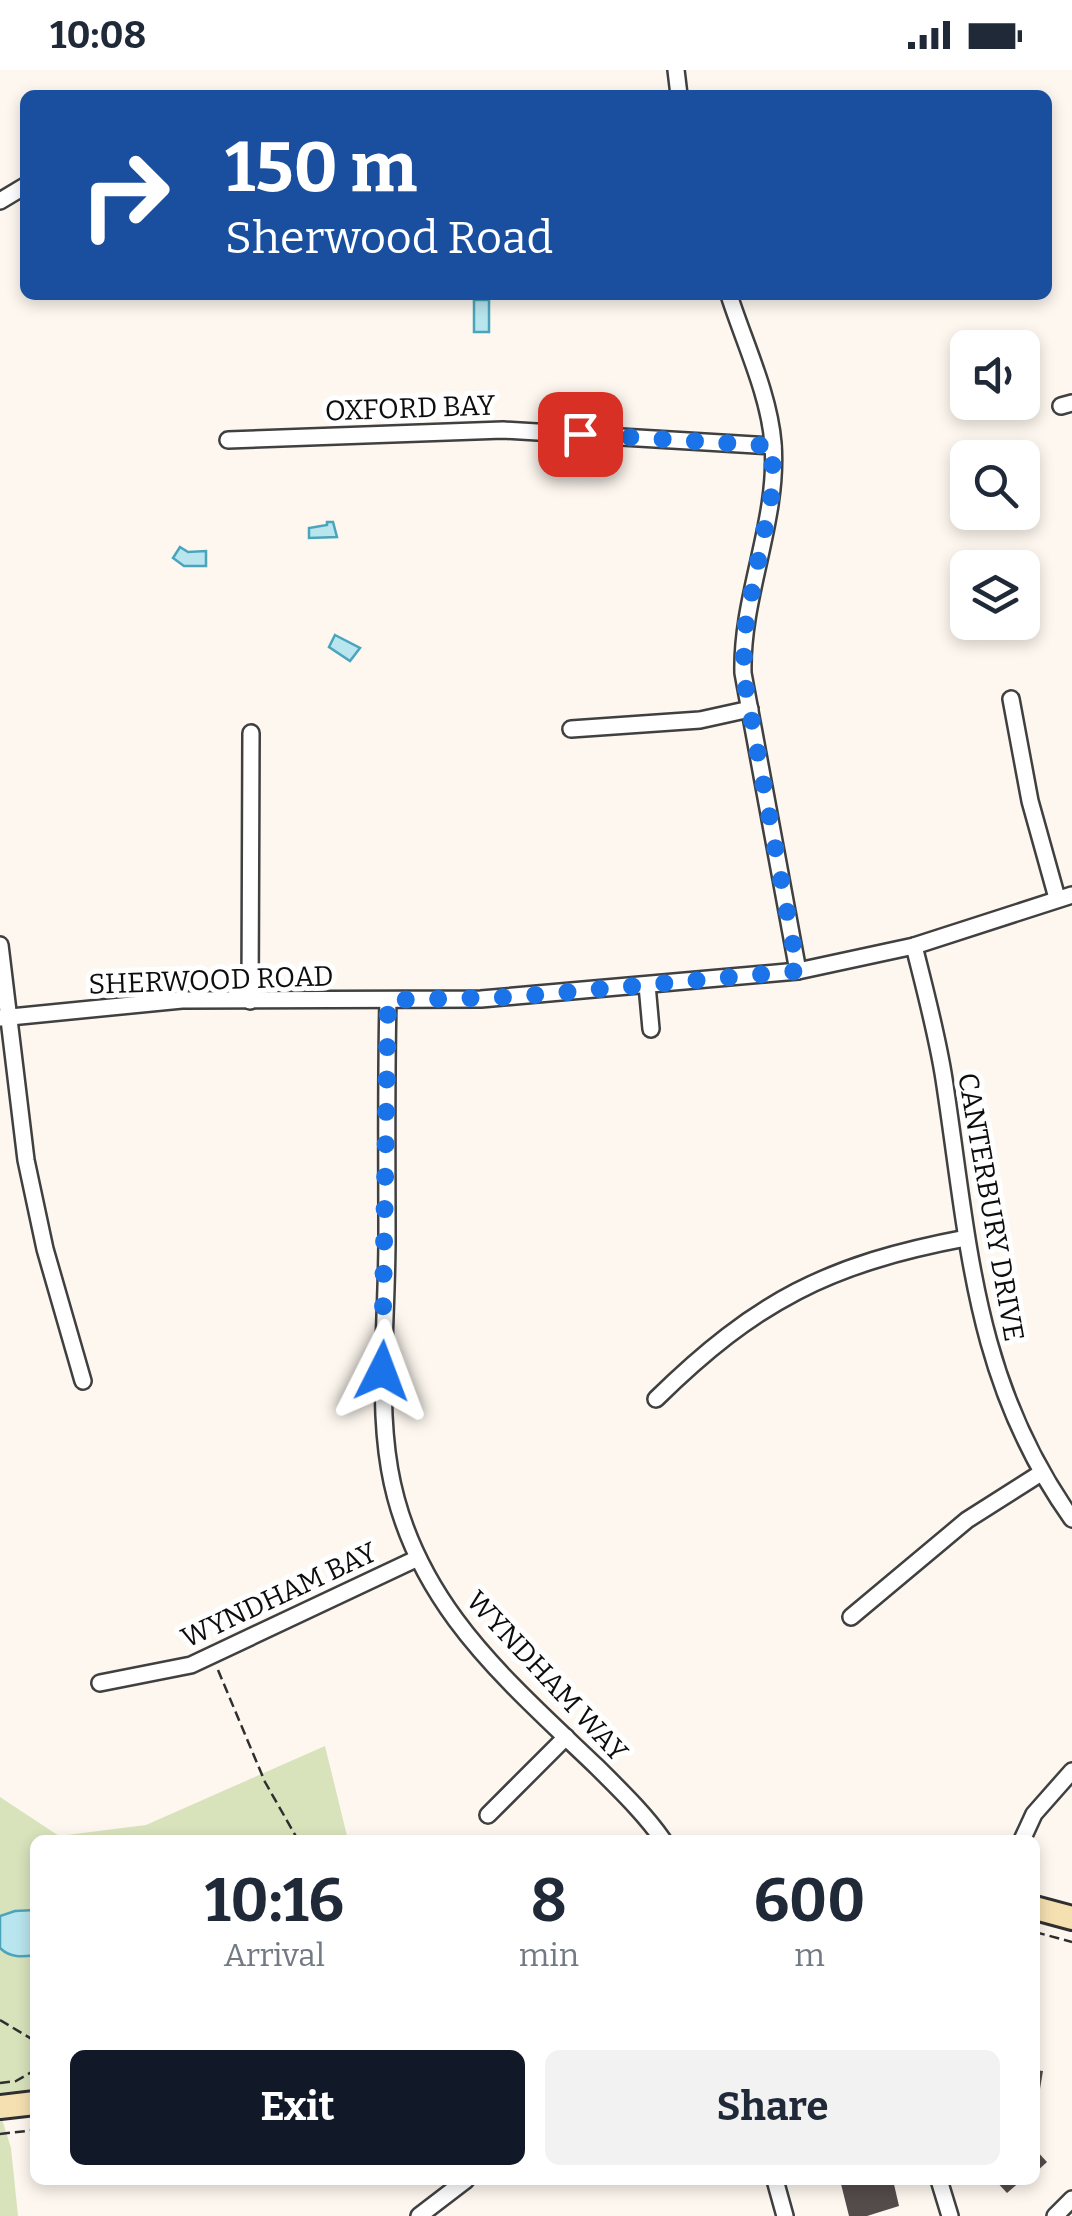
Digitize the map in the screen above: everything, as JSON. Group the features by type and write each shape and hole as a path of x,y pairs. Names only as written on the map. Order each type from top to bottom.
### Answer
{"street":[{"path":"731,300 765,407 773,446 772,493 742,645 743,673 798,971"},
{"name":"OXFORD BAY","path":"228,440 503,430 773,446"},
{"path":"1011,698 1030,801 1064,896"},
{"path":"571,729 700,720 750,709"},
{"path":"250,1000 251,733"},
{"name":"SHERWOOD ROAD","path":"4,1017 138,1003 480,999 798,971 914,946 1064,896"},
{"path":"0,945 4,1017 36,1213 83,1381"},
{"name":"CANTERBURY DRIVE","path":"914,946 941,1061 973,1282 994,1368 1041,1473 1072,1519"},
{"path":"647,985 651,1029"},
{"name":"WYNDHAM WAY","path":"388,1000 381,1404 390,1478 401,1518 418,1558 457,1622 634,1803 659,1835"},
{"path":"656,1400 726,1334 799,1289 884,1256 966,1238"},
{"path":"851,1617 967,1520 1041,1473"},
{"name":"WYNDHAM BAY","path":"100,1683 171,1672 212,1656 418,1558"},
{"path":"488,1815 566,1737"},
{"path":"1024,1835 1034,1814 1072,1771"},
{"path":"1040,1909 1072,1918"},
{"path":"0,2107 30,2104"},
{"path":"419,2216 459,2185"},
{"path":"776,2185 785,2216"},
{"path":"941,2185 950,2216"},
{"path":"1055,2216 1072,2199"}],"path":[{"path":"212,1656 265,1782 296,1835"},
{"path":"1040,1933 1072,1942"},
{"path":"0,2020 30,2038"},
{"path":"0,2083 16,2081 30,2073"},
{"path":"0,2134 30,2131"}],"green space":[{"path":"325,1746 347,1835 67,1835 146,1825"},
{"path":"0,1797 57,1835 30,1835 30,2104 0,2107"},
{"path":"0,2113 11,2148 18,2216 0,2216"}],"water":[{"path":"474,300 489,300 489,332 474,332"},
{"path":"333,522 337,537 309,538 309,528"},
{"path":"180,547 188,552 206,551 206,566 184,566 173,558"},
{"path":"335,635 360,648 350,661 329,647"},
{"path":"30,1910 30,1955 16,1956 0,1948 0,1916"}],"building":[{"path":"841,2185 894,2185 899,2206 867,2216 849,2216"},
{"path":"1000,2185 1016,2185 1007,2193"}],"route":[{"path":"382,1371 388,1000 513,997 798,971 743,673 742,645 772,493 773,446 580,434"}]}
